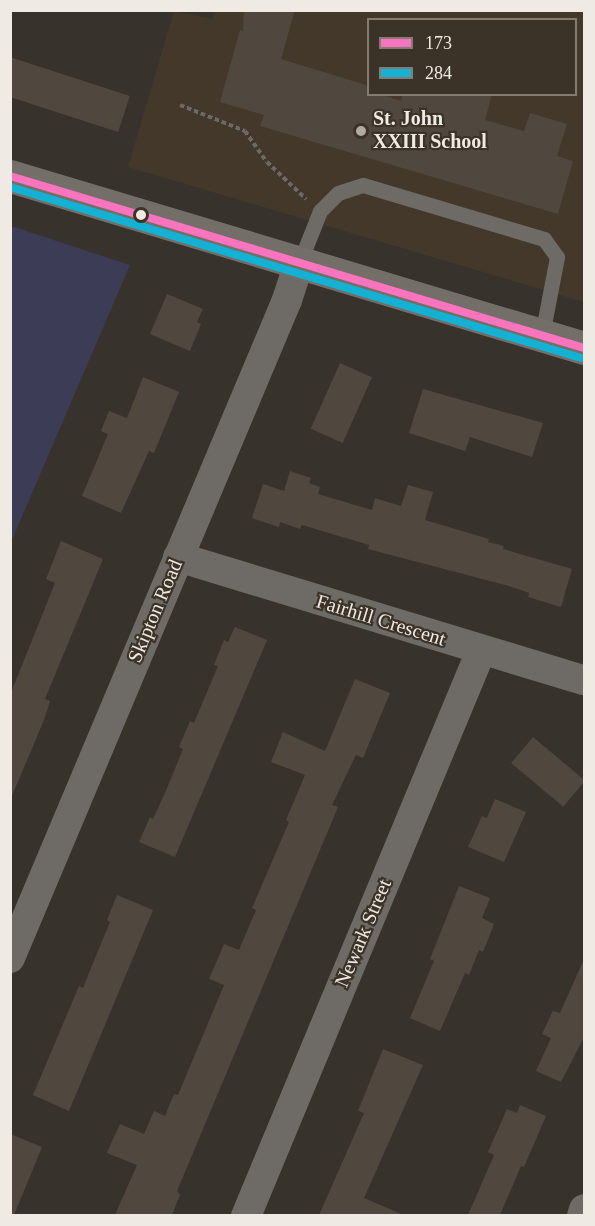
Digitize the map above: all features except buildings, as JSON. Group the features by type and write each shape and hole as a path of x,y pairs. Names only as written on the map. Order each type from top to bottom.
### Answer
{"street":[{"path":"10,176 585,348"},
{"name":"Skipton Road","path":"10,958 287,300 299,264"},
{"name":"Fairhill Crescent","path":"178,557 481,651 585,680"},
{"name":"Newark Street","path":"246,1215 481,651"},
{"path":"582,1215 585,1209"}],"lane":[{"path":"299,264 320,212 338,193 363,185 544,238 557,257 542,335"}],"path":[{"path":"180,105 246,131 267,162 320,212"}],"shaded area":[{"name":"St. John XXIII School","path":"215,10 584,11 584,302 128,167 174,11 212,19"},
{"path":"10,226 130,265 11,542"}],"transit line":[{"name":"173","path":"10,176 584,348"},
{"name":"284","path":"10,187 581,358"}],"place":[{"name":"St. John XXIII School","path":"361,131"}]}
